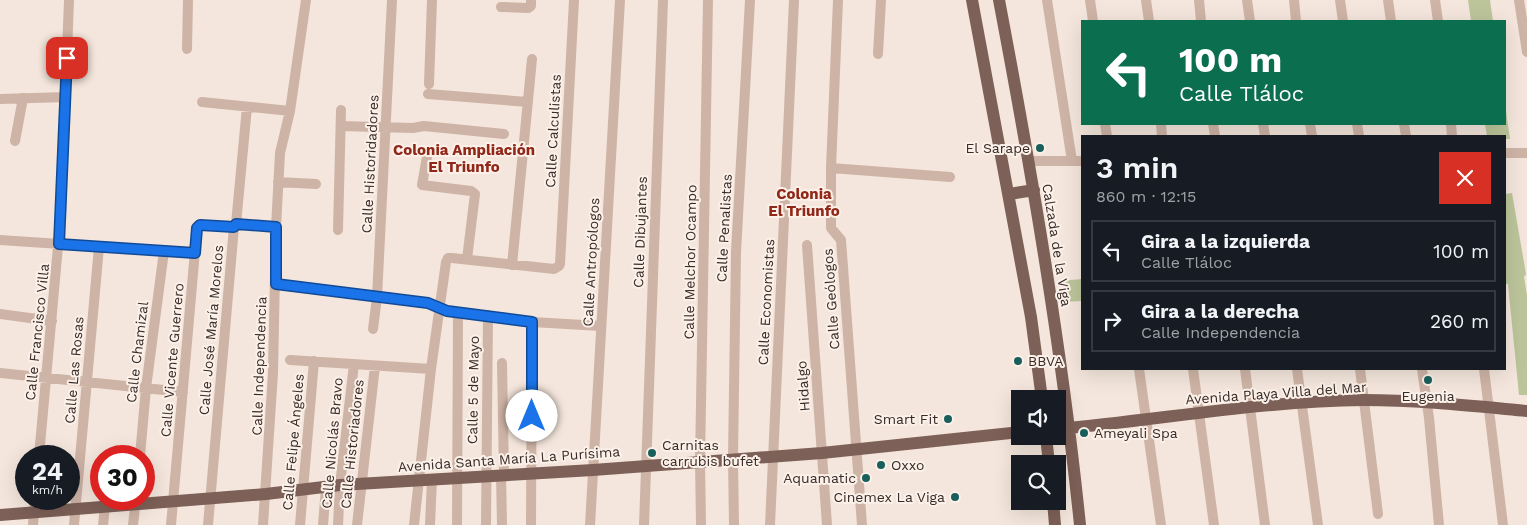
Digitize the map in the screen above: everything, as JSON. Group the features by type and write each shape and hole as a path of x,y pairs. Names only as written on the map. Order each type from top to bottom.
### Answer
{"main road":[{"path":"972,0 1031,316 1041,390"},
{"name":"Calzada de la Viga","path":"999,0 1034,190 1059,390"},
{"path":"1009,194 1034,190"},
{"name":"Avenida Playa Villa del Mar","path":"1066,428 1251,407 1364,400 1527,411"},
{"name":"Avenida Santa María La Purísima","path":"155,501 266,494 361,484 593,470 733,458 822,453 1011,433"},
{"name":"Calzada de la Viga","path":"1066,440 1080,525"},
{"name":"Avenida Santa María La Purísima","path":"0,515 33,519 68,510"},
{"path":"1054,510 1055,525"}],"street":[{"name":"Calle Francisco Villa","path":"40,445 59,244 69,0"},
{"path":"187,49 188,0"},
{"name":"Calle Independencia","path":"263,525 276,284 276,227 280,153 290,111 306,0"},
{"name":"Calle Historidadores","path":"373,329 377,297 392,0"},
{"path":"432,0 428,89 528,102"},
{"path":"501,7 528,8 531,6 531,0"},
{"name":"Calle Calculistas","path":"512,265 554,269 560,264 574,0"},
{"name":"Calle Antropólogos","path":"590,525 620,0"},
{"name":"Calle Dibujantes","path":"644,525 663,0"},
{"name":"Calle Melchor Ocampo","path":"701,525 700,461 708,0"},
{"name":"Calle Penalistas","path":"734,525 736,252 750,0"},
{"name":"Calle Economistas","path":"770,525 794,0"},
{"name":"Calle Geólogos","path":"838,0 830,228 841,240 862,525"},
{"path":"878,54 881,0"},
{"path":"1029,161 1077,161 1047,0"},
{"path":"1090,0 1093,20"},
{"path":"1146,0 1149,20"},
{"path":"1199,0 1201,20"},
{"path":"1247,0 1250,20"},
{"path":"1294,0 1296,20"},
{"path":"1340,0 1343,20"},
{"path":"1388,0 1391,20"},
{"path":"1436,0 1438,20"},
{"path":"1520,0 1527,52"},
{"path":"414,525 431,369 446,262 448,258 452,258 512,265 532,59"},
{"path":"0,99 66,97"},
{"path":"15,141 23,98"},
{"path":"202,102 290,111"},
{"name":"Calle José María Morelos","path":"208,525 247,107"},
{"path":"338,230 341,110"},
{"path":"341,126 424,126 504,134"},
{"path":"1506,153 1525,152"},
{"path":"427,157 422,185 475,192 476,197 467,259"},
{"path":"831,168 950,177"},
{"path":"278,182 316,184"},
{"name":"Calle Vicente Guerrero","path":"171,525 197,228 205,224 235,225"},
{"path":"235,225 276,227"},
{"path":"0,240 195,253"},
{"name":"Hidalgo","path":"807,245 827,525"},
{"name":"Calle Las Rosas","path":"80,463 99,247"},
{"name":"Calle Chamizal","path":"141,445 146,388 164,251"},
{"path":"276,284 428,303 447,311 458,313 488,315 532,322 602,326"},
{"path":"457,525 458,313"},
{"path":"0,314 52,321"},
{"name":"Calle 5 de Mayo","path":"486,525 488,315"},
{"path":"532,322 532,525"},
{"path":"290,360 431,369"},
{"name":"Calle Felipe Ángeles","path":"300,525 314,361"},
{"path":"502,363 502,525"},
{"name":"Calle Nicolás Bravo","path":"338,525 340,486 354,364"},
{"name":"Calle Historiadores","path":"358,525 375,366"},
{"path":"1139,370 1161,525"},
{"path":"1192,370 1200,412 1214,525"},
{"path":"1246,370 1265,525"},
{"path":"1297,370 1318,525"},
{"path":"1360,370 1378,514"},
{"path":"1422,370 1439,525"},
{"path":"1484,370 1502,525"},
{"path":"0,373 183,392"},
{"path":"430,525 432,479"},
{"path":"323,525 326,488"},
{"name":"Calle Las Rosas","path":"74,525 76,510"},
{"path":"103,525 105,510"},
{"path":"133,525 134,510"}],"green space":[{"path":"1468,0 1490,0 1493,20 1471,20"},
{"path":"1506,111 1510,139 1506,139 1506,135 1487,135 1485,125 1506,125"},
{"path":"1512,193 1526,274 1524,277 1527,295 1527,395 1519,395 1508,284 1506,284 1506,194"},
{"path":"1081,279 1081,301 1063,302 1060,281"}],"place":[{"name":"El Sarape","path":"1040,148"},
{"name":"BBVA","path":"1018,361"},
{"name":"Eugenia","path":"1428,380"},
{"name":"Smart Fit","path":"948,419"},
{"name":"Ameyali Spa","path":"1084,433"},
{"name":"Carnitas carrubis bufet","path":"652,453"},
{"name":"Oxxo","path":"881,465"},
{"name":"Aquamatic","path":"866,478"},
{"name":"Cinemex La Viga","path":"955,497"}],"district":[{"name":"Colonia Ampliación El Triunfo","path":"464,158"},
{"name":"Colonia El Triunfo","path":"804,202"}],"route":[{"path":"67,58 59,244 195,253 197,228 200,225 234,227 236,224 276,227 276,284 428,303 447,311 532,322 532,416"}]}
